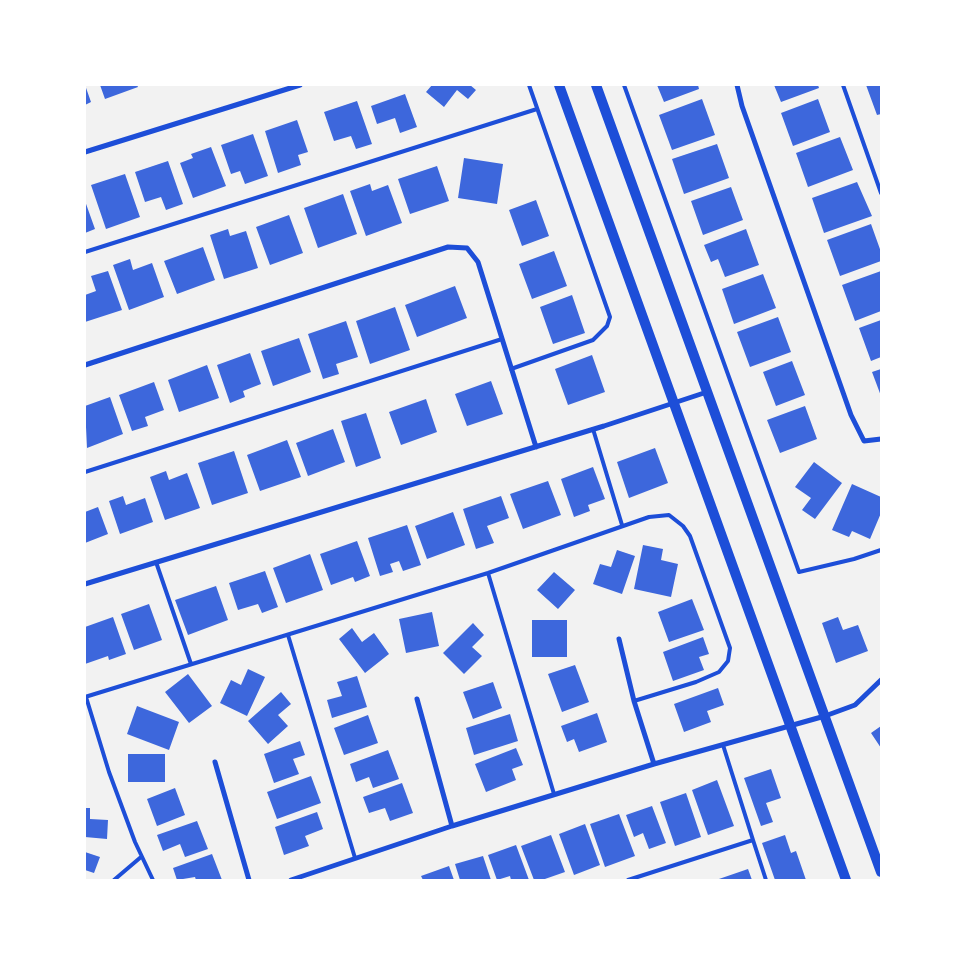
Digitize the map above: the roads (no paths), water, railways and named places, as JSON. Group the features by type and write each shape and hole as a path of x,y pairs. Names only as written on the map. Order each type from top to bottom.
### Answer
{"main road":[{"path":"559,85 846,880"},
{"path":"596,85 881,872"}],"street":[{"path":"85,152 300,85"},
{"path":"737,85 742,106 850,416 864,441 881,439"},
{"path":"85,366 448,247 466,248 478,262 536,447"},
{"path":"85,584 536,447 706,392"},
{"path":"619,640 634,701 654,764"},
{"path":"291,880 554,794 790,724 825,716 855,705 881,680"},
{"path":"417,699 452,826"},
{"path":"215,762 249,880"}],"lane":[{"path":"511,369 593,340 607,326 610,317 529,85"},
{"path":"624,85 800,572 854,559 881,550"},
{"path":"842,85 881,194"},
{"path":"85,252 537,109"},
{"path":"85,472 502,338"},
{"path":"593,429 622,525"},
{"path":"153,880 142,857 109,772 86,697 488,573 622,525 649,517 669,515 683,526 690,536 730,648 728,661 719,672 696,682 634,701"},
{"path":"156,562 191,664"},
{"path":"488,573 554,794"},
{"path":"288,635 355,858"},
{"path":"723,745 766,880"},
{"path":"628,880 753,840"},
{"path":"114,880 142,857"}]}
